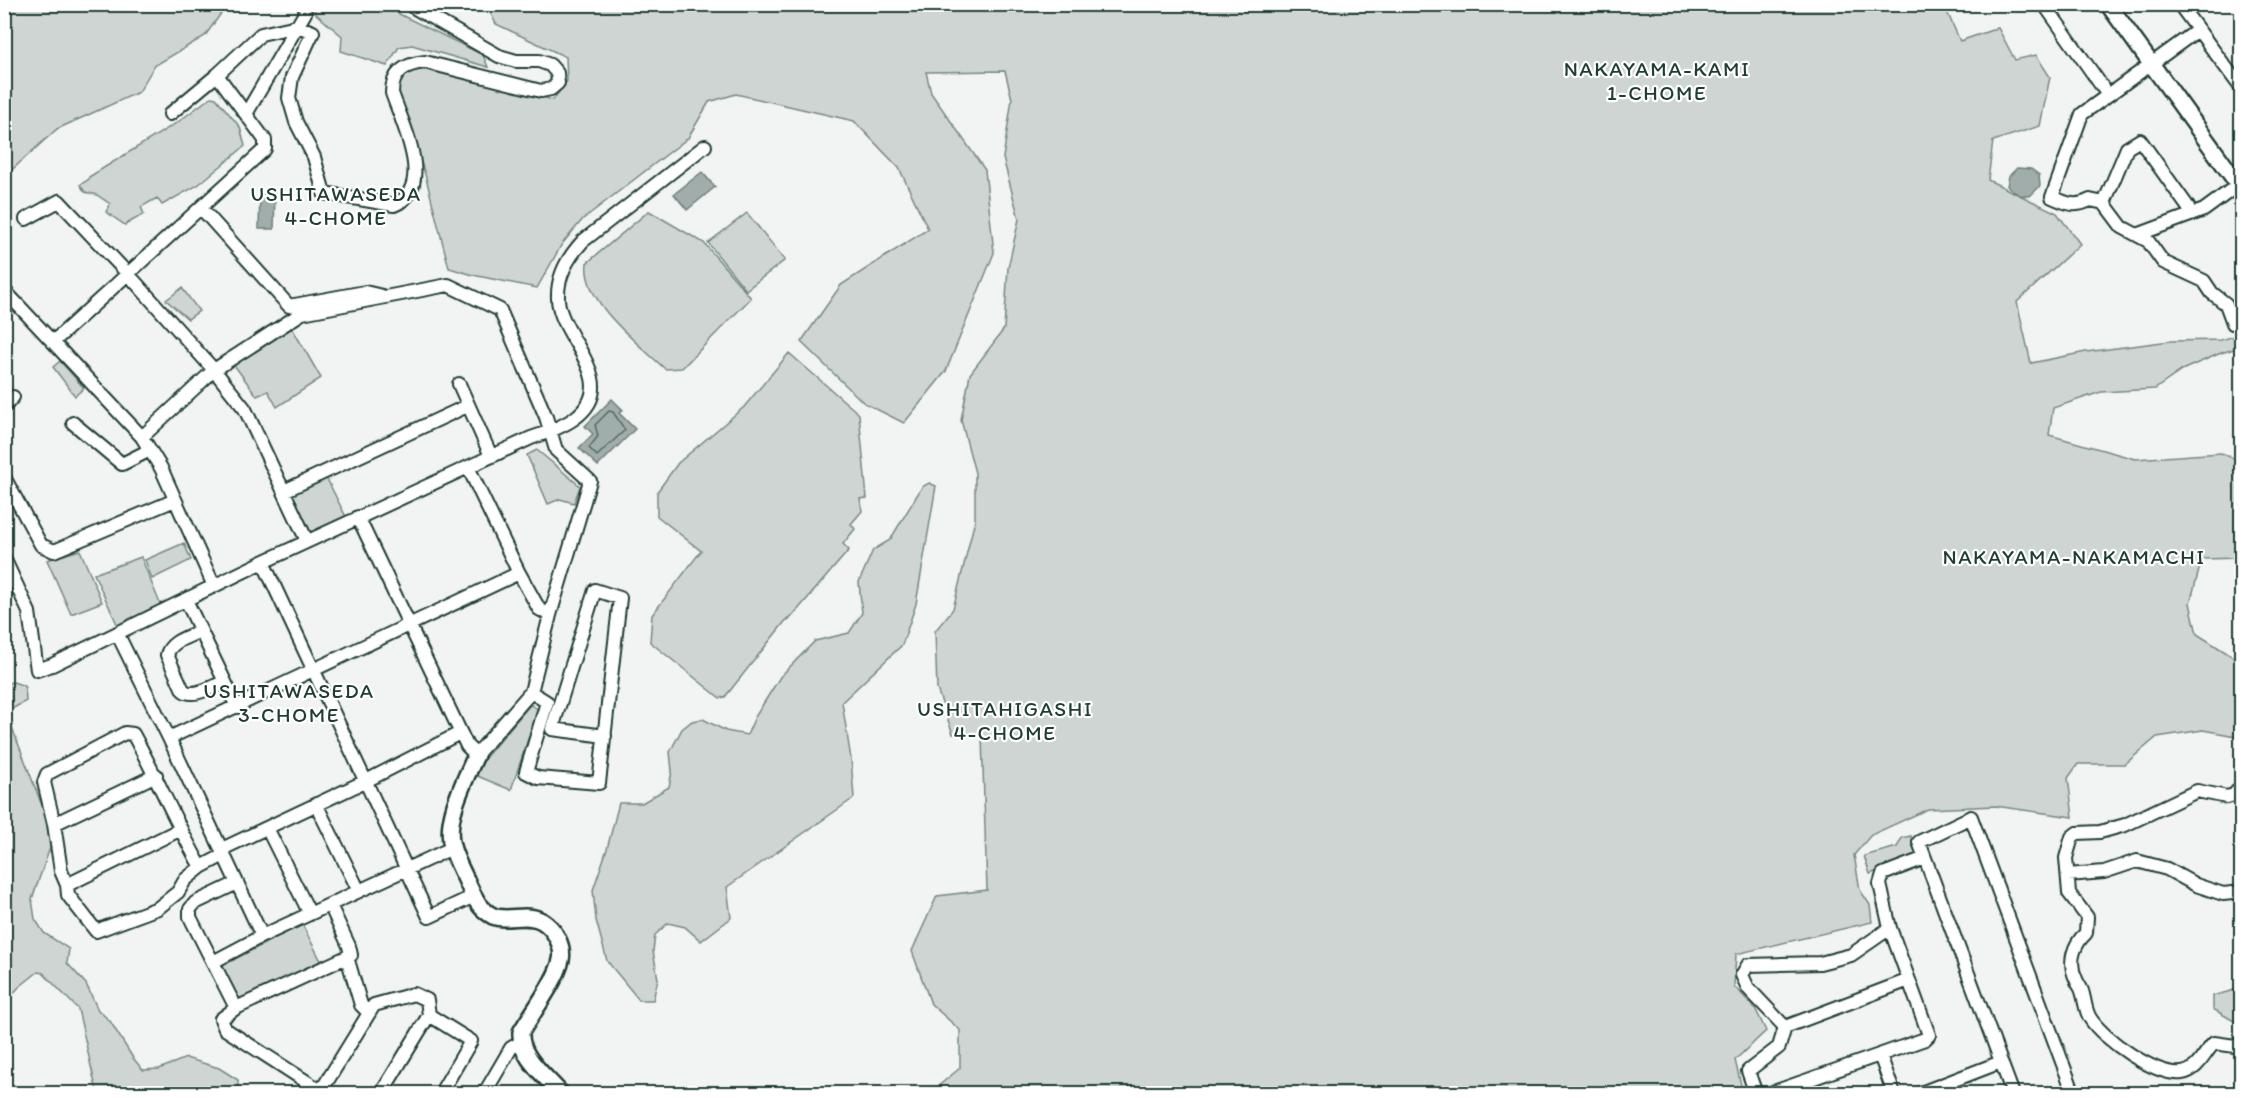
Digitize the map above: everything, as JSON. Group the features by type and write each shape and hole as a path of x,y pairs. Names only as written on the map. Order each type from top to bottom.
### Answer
{"street":[{"path":"170,114 261,34 297,26 313,32 292,77 289,98 296,122 314,157 324,193 394,205 405,201 413,190 416,176 413,157 392,93 392,82 398,73 412,63 425,62 541,91 551,89 558,83 556,73 550,64 540,61 516,61 499,56 408,4"},
{"path":"2044,4 2108,95"},
{"path":"2108,4 2240,183 2204,210 2137,235"},
{"path":"2179,4 2241,89"},
{"path":"246,114 305,13"},
{"path":"2198,30 2082,114 2052,197 2070,205 2083,204 2090,200 2104,203 2122,226 2148,241 2163,262 2204,282 2212,293 2226,304 2233,323 2241,322"},
{"path":"53,342 266,148 265,140 217,75"},
{"path":"2104,203 2127,148 2140,140 2188,207 2191,215"},
{"path":"4,558 29,612 37,670 52,665 358,517 490,456 550,432 577,417 589,405 594,391 592,376 563,320 558,299 562,274 572,253 583,241 705,146"},
{"path":"26,219 59,201 214,370 245,409 307,541"},
{"path":"201,208 289,306 365,292 386,297"},
{"path":"142,436 214,370 302,313 448,285 500,310 546,417 556,450 590,481 550,615 531,692 476,755 454,807 451,841 452,848 482,909 495,917 526,917 542,921 555,934 561,947 561,960 521,1032 520,1043 525,1053 561,1094"},
{"path":"4,290 142,436 161,468 213,586"},
{"path":"459,384 466,406 490,456"},
{"path":"284,491 466,406"},
{"path":"73,423 122,464 150,450"},
{"path":"468,467 519,573 539,609 550,615"},
{"path":"4,477 41,544 54,551 175,500"},
{"path":"358,517 460,733 467,746 476,755"},
{"path":"263,562 429,917 474,896"},
{"path":"170,738 519,573"},
{"path":"531,692 547,702 526,772 538,778 599,783 605,736 620,597 595,590 552,729 605,736"},
{"path":"4,594 5,603"},
{"path":"186,600 237,707"},
{"path":"200,631 171,645 168,650 167,655 183,690 187,694 193,694 224,682"},
{"path":"117,633 170,738 262,936"},
{"path":"201,867 179,830 156,775 133,734 125,733 47,774 44,782 61,871 67,885 68,895 96,931 158,908 178,892 185,880 223,852 460,733"},
{"path":"54,825 156,775"},
{"path":"2241,785 2234,795 2227,797 2197,791 2125,825 2100,832 2077,833 2072,837 2066,858 2069,893 2087,917 2086,933 2072,952 2074,978 2082,991 2088,1016 2103,1035 2160,1070 2182,1073 2198,1066 2214,1043 2241,1047"},
{"path":"316,804 359,891"},
{"path":"2013,1094 1919,842 1971,817 2074,1094"},
{"path":"267,828 310,914"},
{"path":"67,885 179,830"},
{"path":"213,962 262,936 452,848"},
{"path":"1768,1094 1925,1039 1929,1035 1890,928 1880,884 1883,874 1925,858"},
{"path":"2068,874 2104,872 2137,861 2166,868 2196,885 2223,894 2241,892"},
{"path":"237,883 195,903 190,909 190,917 237,1008"},
{"path":"330,905 351,955 237,1008 221,1019 225,1029 321,1092 374,1005 414,994 427,1000 429,1015 381,1094"},
{"path":"1785,1028 1748,988 1742,975 1748,965 1820,963 1851,954 1890,928"},
{"path":"347,957 361,1005 369,1013"},
{"path":"1785,1028 1909,980"},
{"path":"429,1015 471,1041 440,1094"},
{"path":"1756,1094 1748,1071 1779,1047 1785,1028"},
{"path":"484,1094 511,1048 520,1043"},
{"path":"1880,1055 1894,1094"},
{"path":"1918,1094 1951,1088 2001,1062"}],"shaded area":[{"path":"5,4 227,5 205,36 154,66 139,92 57,129 5,176"},
{"path":"312,5 398,5 399,14 483,55 488,67 412,45 399,47 387,66 341,51 342,36 316,14"},
{"path":"494,5 1944,5 1960,41 1998,28 2015,60 2036,55 2050,77 2040,126 1993,141 1988,180 2057,213 2080,244 2017,302 2031,363 2086,352 2170,341 2220,340 2241,334 2241,347 2184,369 2155,389 2101,392 2053,408 2049,435 2135,459 2221,453 2241,461 2241,558 2202,559 2190,603 2197,634 2241,662 2241,737 2203,730 2157,737 2125,764 2078,764 2068,778 2073,817 1995,806 1928,809 1871,835 1854,855 1860,890 1870,905 1872,922 1736,954 1734,986 1755,1008 1766,1031 1735,1060 1743,1093 930,1093 960,1068 960,1030 931,1004 912,951 937,896 987,890 982,737 953,734 937,689 935,631 953,609 975,520 975,473 961,420 970,374 1004,329 1008,268 1019,219 1003,158 1012,99 1005,71 926,72 931,93 985,170 994,253 946,371 904,423 864,403 801,342 841,285 928,229 899,168 854,121 736,94 709,102 688,138 583,219 562,244 537,288 449,268 425,174 396,88 405,74 421,69 553,100 567,81 566,57 496,24 490,12"},
{"path":"211,97 216,98 240,127 245,146 198,185 162,205 157,198 141,207 144,214 125,225 106,212 110,204 97,195 85,192 80,185 89,177 178,122"},
{"path":"649,211 704,243 751,298 682,368 665,369 628,335 603,307 593,292 588,278 587,263"},
{"path":"747,213 785,260 746,290 708,243"},
{"path":"182,288 199,311 188,319 166,300"},
{"path":"292,328 321,378 277,407 268,391 257,396 234,365"},
{"path":"789,353 859,414 867,498 860,499 862,511 851,524 855,529 843,544 849,550 789,620 787,619 725,697 720,698 650,642 652,615 701,551 657,516 657,492 678,463 744,407"},
{"path":"60,361 84,388 75,396 53,367"},
{"path":"537,450 580,486 574,503 560,499 548,504 527,455"},
{"path":"326,477 346,517 311,533 292,493"},
{"path":"929,483 936,486 916,604 902,645 842,702 851,759 854,798 727,887 731,918 701,941 685,927 668,923 655,935 653,951 658,979 653,1000 639,1000 607,961 596,920 593,890 619,803 642,803 669,787 672,771 670,752 682,729 692,721 703,719 726,731 747,735 755,717 780,677 815,641 849,633 862,613 859,582 873,550 890,540 922,487"},
{"path":"184,543 191,560 152,579 145,560"},
{"path":"80,550 102,602 71,614 47,560"},
{"path":"141,557 161,606 118,626 94,574"},
{"path":"13,682 25,686 26,701 10,710 8,717 48,821 51,845 32,899 35,919 44,933 69,949 67,963 86,984 98,1010 110,1021 143,1070 159,1069 186,1058 219,1068 238,1080 238,1089 243,1093 100,1093 96,1088 78,1009 43,973 38,972 19,987 5,1003 4,684"},
{"path":"532,705 537,709 536,715 511,790 475,775 480,764"},
{"path":"1911,836 1916,851 1914,857 1870,874 1864,856 1897,847 1902,838"},
{"path":"302,924 321,961 239,998 222,966"},
{"path":"2241,988 2241,1025 2213,1009 2213,996"}],"water":[{"path":"2017,168 2031,169 2039,175 2040,186 2030,196 2019,195 2007,186 2009,176"},
{"path":"702,172 715,187 687,210 674,194"},
{"path":"260,193 275,193 274,229 259,229"},
{"path":"612,399 623,410 619,413 635,429 598,466 579,448 593,434 585,426"}],"district":[{"name":"NAKAYAMA-KAMI 1-CHOME","path":"1657,81"},
{"name":"USHITAWASEDA 4-CHOME","path":"336,206"},
{"name":"NAKAYAMA-NAKAMACHI","path":"2074,557"},
{"name":"USHITAWASEDA 3-CHOME","path":"289,703"},
{"name":"USHITAHIGASHI 4-CHOME","path":"1005,721"}]}
